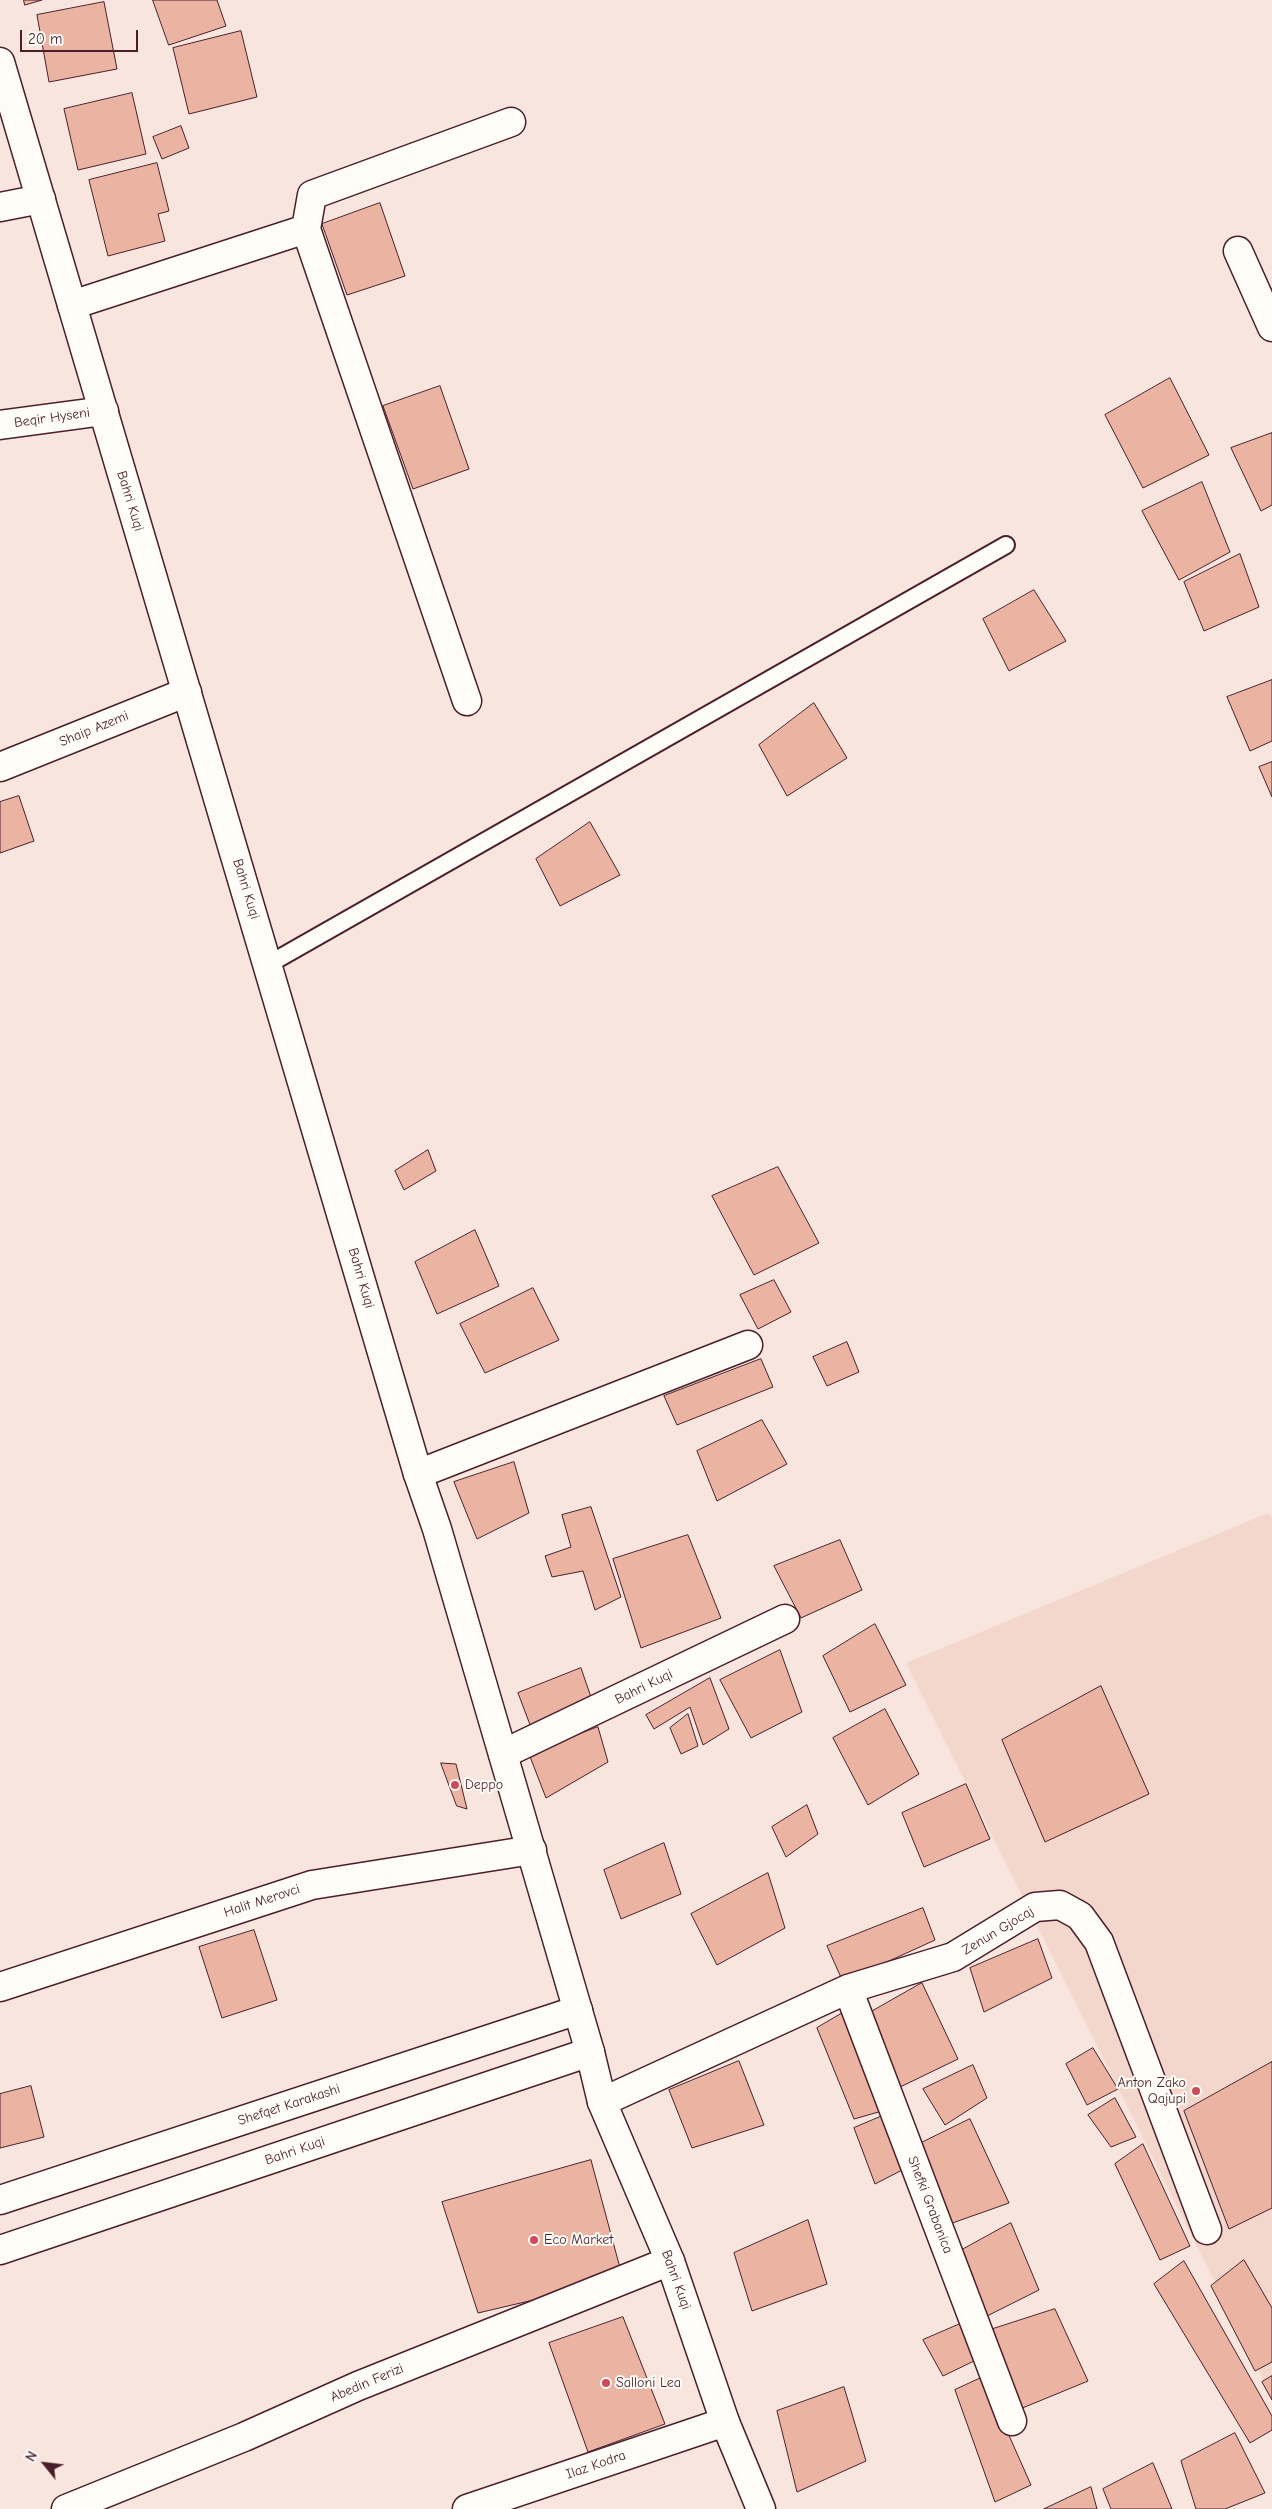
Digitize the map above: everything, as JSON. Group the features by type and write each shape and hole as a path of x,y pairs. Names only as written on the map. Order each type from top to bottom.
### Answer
{"street":[{"name":"Bahri Kuqi","path":"0,62 269,964 418,1474 437,1529 532,1850 590,2052 602,2102 670,2260 724,2422 761,2509"},
{"path":"467,701 306,229 312,195 511,122"},
{"path":"0,208 41,199"},
{"path":"72,305 306,229"},
{"path":"1238,251 1272,327"},
{"name":"Beqir Hyseni","path":"0,425 104,411"},
{"name":"Shaip Azemi","path":"0,767 188,692"},
{"path":"418,1474 748,1345"},
{"name":"Bahri Kuqi","path":"503,1754 785,1619"},
{"name":"Halit Merovci","path":"0,1987 312,1885 532,1850"},
{"name":"Zenun Gjocaj","path":"602,2102 848,1989 954,1957 1035,1907 1060,1906 1080,1916 1099,1942 1207,2230"},
{"name":"Shefki Grabanica","path":"848,1989 1012,2421"},
{"name":"Shefqet Karakashi","path":"0,2200 578,2010"},
{"name":"Bahri Kuqi","path":"0,2250 590,2052"},
{"name":"Abedin Ferizi","path":"66,2509 244,2437 358,2386 670,2260"},
{"name":"Ilaz Kodra","path":"468,2509 724,2422"}],"lane":[{"path":"269,964 1006,545"}],"shaded area":[{"name":"Anton Zako Qajupi","path":"1268,1513 1272,1518 1272,2397 906,1663"}],"building":[{"path":"24,0 42,0 25,5"},
{"path":"153,0 217,0 226,26 169,45"},
{"path":"104,2 117,69 49,82 37,15"},
{"path":"241,31 257,97 189,114 173,48"},
{"path":"132,93 146,154 78,170 64,109"},
{"path":"181,126 189,148 162,159 153,137"},
{"path":"157,163 169,211 158,214 165,241 108,256 89,180"},
{"path":"380,203 405,276 347,295 322,224"},
{"path":"1170,378 1209,455 1143,488 1105,415"},
{"path":"440,386 469,469 413,489 383,406"},
{"path":"1272,433 1272,505 1261,511 1231,448"},
{"path":"1202,482 1230,552 1179,580 1142,511"},
{"path":"1240,554 1259,607 1204,631 1184,582"},
{"path":"1034,590 1066,641 1009,671 983,619"},
{"path":"1272,680 1272,741 1250,751 1227,697"},
{"path":"814,703 847,758 787,796 759,745"},
{"path":"1272,762 1272,797 1259,767"},
{"path":"19,796 34,841 0,853 0,802"},
{"path":"590,822 620,875 560,906 536,859"},
{"path":"428,1150 436,1171 404,1190 395,1171"},
{"path":"778,1167 819,1243 754,1275 712,1196"},
{"path":"475,1230 499,1286 437,1314 415,1262"},
{"path":"774,1280 791,1312 758,1329 740,1295"},
{"path":"533,1288 559,1340 485,1373 460,1324"},
{"path":"847,1342 859,1372 827,1386 813,1357"},
{"path":"761,1359 773,1387 677,1425 664,1396"},
{"path":"762,1420 787,1464 717,1501 697,1451"},
{"path":"514,1462 529,1513 477,1539 454,1482"},
{"path":"591,1507 621,1597 595,1610 583,1571 552,1577 545,1556 571,1547 562,1515"},
{"path":"688,1535 721,1618 641,1648 613,1559"},
{"path":"840,1540 862,1590 801,1618 774,1566"},
{"path":"875,1624 906,1685 850,1712 823,1656"},
{"path":"780,1650 802,1712 751,1738 720,1680"},
{"path":"581,1668 593,1703 532,1730 518,1693"},
{"path":"710,1678 729,1729 703,1745 690,1707 654,1729 646,1715"},
{"path":"1101,1686 1149,1794 1045,1842 1002,1740"},
{"path":"885,1709 919,1774 868,1805 833,1738"},
{"path":"688,1714 698,1746 681,1754 670,1728"},
{"path":"598,1727 608,1762 546,1798 529,1754"},
{"name":"Deppo","path":"441,1763 456,1764 467,1809 457,1806"},
{"path":"966,1784 990,1839 924,1867 902,1813"},
{"path":"807,1805 818,1834 786,1857 772,1827"},
{"path":"664,1843 681,1894 621,1919 604,1870"},
{"path":"768,1873 785,1928 717,1965 691,1914"},
{"path":"923,1908 935,1940 843,1982 827,1946"},
{"path":"254,1930 277,2000 222,2018 199,1947"},
{"path":"1038,1939 1052,1978 984,2012 970,1968"},
{"path":"922,1983 958,2059 896,2089 864,2016"},
{"path":"846,2011 882,2111 854,2119 817,2028"},
{"path":"1093,2048 1118,2089 1087,2105 1066,2064"},
{"path":"739,2061 764,2125 692,2148 669,2090"},
{"path":"1272,2062 1272,2208 1229,2229 1184,2111"},
{"path":"973,2065 987,2098 945,2125 923,2089"},
{"path":"31,2086 44,2137 0,2148 0,2094"},
{"path":"1115,2098 1136,2137 1111,2147 1088,2115"},
{"path":"887,2114 906,2168 875,2184 854,2128"},
{"path":"970,2119 1009,2203 941,2227 911,2148"},
{"path":"1143,2144 1190,2246 1160,2260 1115,2164"},
{"name":"Eco Market","path":"591,2160 623,2279 478,2313 442,2202"},
{"path":"808,2220 827,2284 752,2311 734,2253"},
{"path":"1011,2223 1039,2290 983,2318 960,2251"},
{"path":"1244,2260 1272,2308 1272,2362 1255,2371 1211,2286"},
{"path":"1184,2261 1272,2416 1272,2430 1250,2443 1154,2284"},
{"path":"1055,2309 1088,2381 1020,2409 993,2329"},
{"name":"Salloni Lea","path":"623,2317 665,2424 588,2452 549,2343"},
{"path":"960,2324 974,2361 943,2376 923,2340"},
{"path":"1272,2376 1272,2400 1262,2382"},
{"path":"983,2377 1031,2485 995,2502 955,2390"},
{"path":"844,2387 866,2461 797,2492 777,2411"},
{"path":"1235,2433 1265,2493 1225,2509 1196,2509 1181,2461"},
{"path":"1153,2463 1172,2509 1111,2509 1103,2489"},
{"path":"1091,2487 1097,2509 1044,2509"}],"place":[{"name":"Deppo","path":"455,1785"},
{"name":"Anton Zako Qajupi","path":"1196,2091"},
{"name":"Eco Market","path":"534,2240"},
{"name":"Salloni Lea","path":"606,2383"}]}
